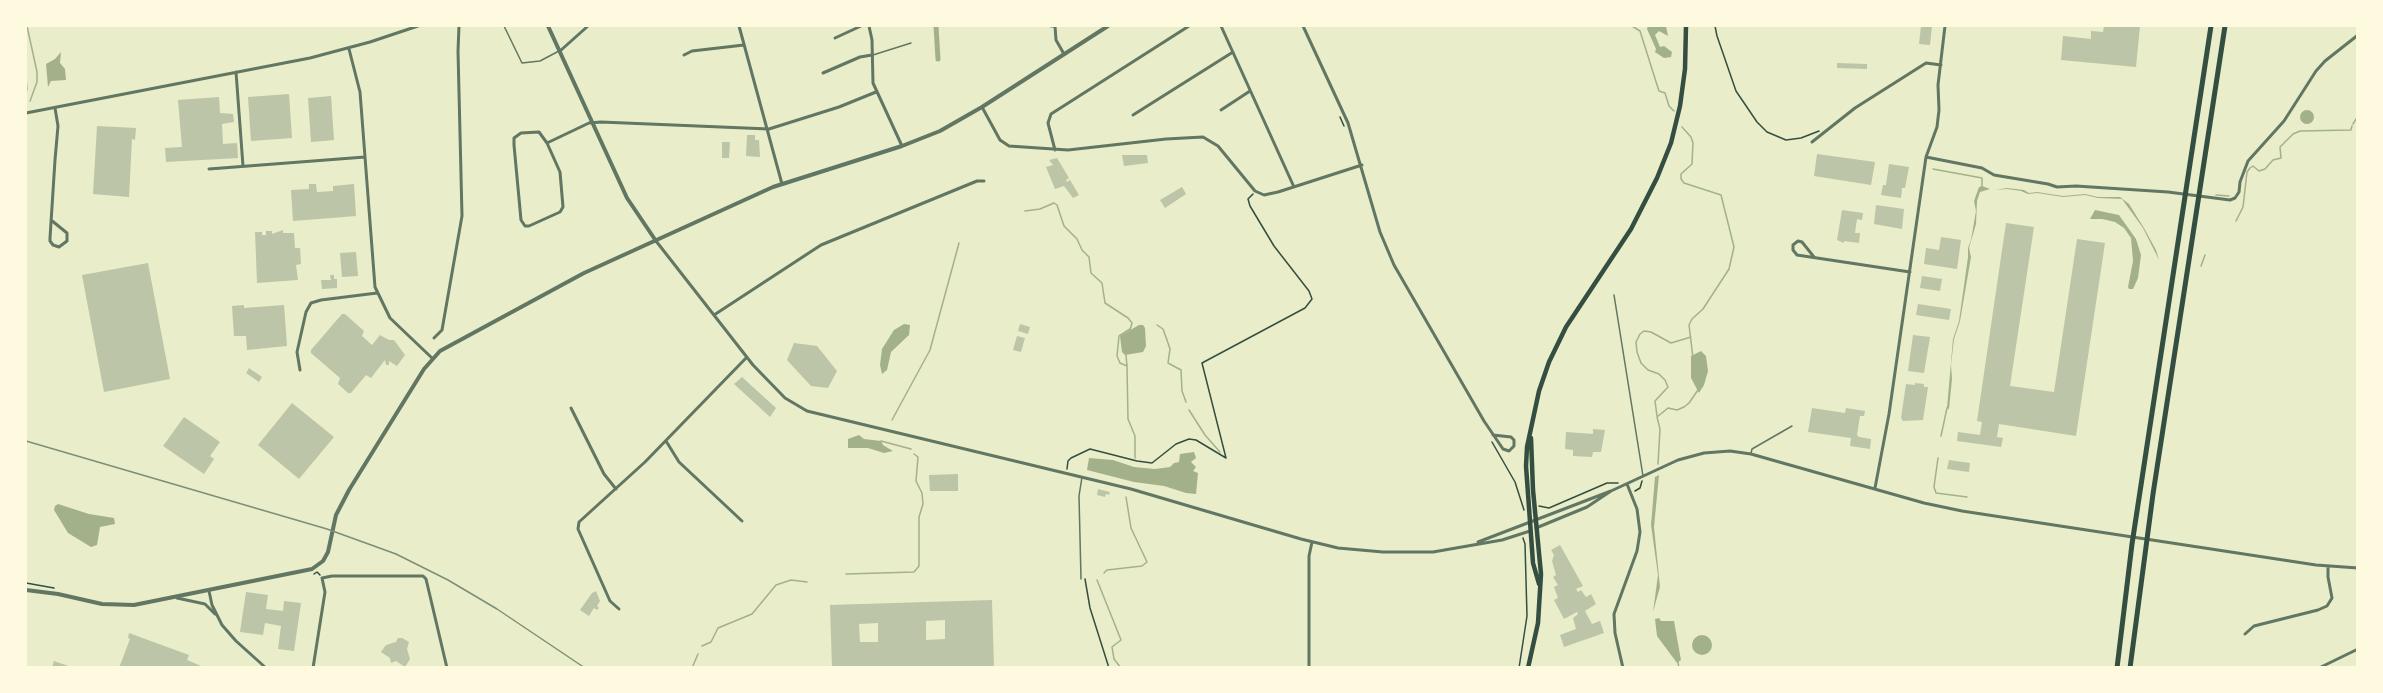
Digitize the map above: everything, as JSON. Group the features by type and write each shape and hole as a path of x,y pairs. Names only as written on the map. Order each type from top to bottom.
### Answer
{"highway":[{"path":"2117,668 2131,555 2211,26"},
{"path":"2130,668 2141,577 2225,26"}],"main road":[{"path":"1539,584 1533,563 1526,466 1527,447 1539,391 1557,344 1641,212 1664,161 1676,124 1683,88 1686,26"},
{"path":"1528,668 1538,623 1541,560 1531,436"}],"street":[{"path":"26,112 349,49 418,26"},
{"path":"434,338 442,330 462,216 459,26"},
{"path":"548,26 630,204 656,241 747,357 785,398 807,411 1082,477 1312,542 1348,549 1394,553 1447,550 1502,540 1538,528 1587,507 1611,491"},
{"path":"560,51 588,26"},
{"path":"739,26 782,184"},
{"path":"834,38 861,26"},
{"path":"869,26 872,40 872,78 876,92 902,146"},
{"path":"1055,26 1056,40 1064,54"},
{"path":"26,590 117,605 134,605 302,573 312,569 328,552 339,508 387,428 432,358 458,340 540,296 782,184 902,146 940,131 982,107 1108,26"},
{"path":"1054,150 1048,123 1051,114 1189,26"},
{"path":"1221,26 1294,187"},
{"path":"1303,26 1348,123 1380,232 1390,256 1424,319 1493,435 1503,449 1506,451 1512,449 1514,443 1511,437 1493,435"},
{"path":"1875,488 1889,414 1926,157 1937,127 1945,26"},
{"path":"1926,157 1982,168 1994,175 2057,187 2076,186 2168,192 2230,200 2235,198 2239,192 2240,182 2248,161 2284,121 2316,71 2325,60 2358,35"},
{"path":"684,55 692,51 744,45"},
{"path":"349,49 360,92 372,265 377,294 390,318 432,358"},
{"path":"1133,115 1233,52"},
{"path":"823,73 860,57 872,55"},
{"path":"1812,142 1855,108 1926,63 1941,65"},
{"path":"236,72 243,166"},
{"path":"1221,110 1250,90"},
{"path":"547,143 593,123 766,129 839,107 876,92"},
{"path":"982,107 1004,144 1054,150 1200,137 1221,148 1256,191 1268,195 1362,165"},
{"path":"51,220 67,233 67,241 59,247 50,241 51,220 58,126 55,108"},
{"path":"537,132 543,135 547,143 560,172 563,207 560,212 525,226 520,220 514,138 521,133 537,132"},
{"path":"209,169 365,157"},
{"path":"714,315 821,245 977,181 984,181"},
{"path":"1814,257 1802,242 1798,241 1793,244 1793,250 1797,255 1910,272"},
{"path":"300,370 297,352 306,312 311,303 377,294"},
{"path":"619,609 610,600 578,526 580,521 666,441 747,357"},
{"path":"571,408 604,474 616,489"},
{"path":"666,441 679,462 742,521"},
{"path":"1474,544 1611,491 1678,460 1704,453 1730,451 1750,454 1941,507 2328,567 2358,568"},
{"path":"1623,668 1615,634 1614,615 1634,563 1640,540 1639,514 1627,484"},
{"path":"1309,668 1309,556 1312,542"},
{"path":"2245,634 2254,626 2327,606 2332,598 2328,567"},
{"path":"313,668 325,592 322,578 339,576 424,576 447,668"},
{"path":"209,591 218,617"},
{"path":"177,598 205,604 218,617 230,635 266,668"},
{"path":"2322,667 2358,649"}],"lane":[{"path":"504,26 522,63 540,60 560,51"},
{"path":"1047,26 1055,26"},
{"path":"872,55 911,43"},
{"path":"1614,295 1643,476"},
{"path":"1750,454 1752,449 1792,426"},
{"path":"1081,579 1079,496 1082,477"}],"path":[{"path":"1715,26 1736,91 1757,122 1767,132 1786,140 1793,140 1826,130"},
{"path":"1067,467 1071,458 1090,449 1152,463 1176,444 1189,439 1196,440 1226,458 1202,363 1305,308 1312,299 1309,291 1274,246 1250,206 1248,199 1256,191"},
{"path":"1493,435 1492,444 1515,482 1524,512"},
{"path":"1631,493 1640,488 1643,476"},
{"path":"1539,506 1553,507 1607,483 1627,484"},
{"path":"1519,668 1527,616 1526,544 1523,541"},
{"path":"314,574 317,572 322,578"},
{"path":"1081,579 1086,579 1090,608 1109,668"},
{"path":"26,583 54,588"}],"shaded area":[{"path":"1648,26 1666,26 1668,36 1659,31 1655,35 1660,47 1664,46 1672,52 1671,57 1664,58 1655,52"},
{"path":"61,52 60,63 65,69 66,80 51,81 48,87 46,64"},
{"path":"2304,110 2310,110 2314,117 2310,124 2304,124 2300,120 2300,114"},
{"path":"1979,187 1990,189 1980,192 1977,201 1976,224 1969,248 1971,257 1960,321 1954,339 1949,409 1947,408 1953,339 1959,321 1968,248 1976,211 1974,201"},
{"path":"2007,188 2024,190 2029,193 2063,196 2085,194 2098,197 2120,197 2129,204 2144,228 2159,260 2143,228 2122,199 2098,198 2085,195 2063,197 2028,194 2007,189 1995,190"},
{"path":"2095,210 2119,215 2136,239 2141,255 2138,278 2133,289 2128,287 2133,261 2131,238 2124,228 2115,222 2090,219"},
{"path":"904,324 910,325 909,335 891,352 887,370 882,374 880,365 882,349 894,330"},
{"path":"1139,325 1145,328 1146,346 1143,352 1125,355 1122,352 1120,336"},
{"path":"1701,351 1706,356 1708,371 1699,393 1691,378 1691,356"},
{"path":"859,435 864,439 881,441 893,451 884,453 868,448 848,448 848,439"},
{"path":"1194,452 1196,458 1191,462 1196,467 1193,471 1198,473 1196,494 1087,470 1089,458 1113,460 1134,467 1155,469 1170,467 1179,462 1180,454"},
{"path":"1659,475 1654,527 1660,587 1653,612 1658,575 1651,525 1655,477"},
{"path":"58,504 89,514 114,518 115,524 100,527 97,545 91,547 68,533 54,510"},
{"path":"1659,618 1661,621 1674,621 1681,660 1677,663 1657,636 1655,619"},
{"path":"1698,635 1706,635 1712,641 1712,649 1706,655 1698,655 1692,649 1692,641"}],"building":[{"path":"1921,26 1932,26 1930,45 1919,44"},
{"path":"2104,26 2140,26 2136,67 2061,60 2063,36 2091,39 2091,31 2103,32"},
{"path":"1837,63 1867,64 1867,69 1837,68"},
{"path":"289,94 292,138 251,141 248,97"},
{"path":"331,96 334,140 311,142 308,98"},
{"path":"219,97 220,113 233,114 234,122 222,124 223,144 237,143 238,158 166,162 165,148 182,147 178,100"},
{"path":"97,126 136,128 135,140 132,139 129,197 93,194"},
{"path":"747,135 755,135 755,140 759,140 760,157 746,156"},
{"path":"722,142 730,142 729,158 722,158"},
{"path":"1817,154 1875,162 1871,185 1814,176"},
{"path":"1122,155 1147,155 1148,163 1124,166"},
{"path":"1057,158 1069,178 1067,182 1070,180 1079,195 1073,198 1064,186 1055,189 1046,167 1053,165 1049,160"},
{"path":"1889,164 1909,167 1901,198 1881,195 1883,185 1886,185"},
{"path":"309,184 316,184 317,192 333,191 333,186 354,184 356,216 293,221 291,190 309,189"},
{"path":"1182,187 1186,194 1165,208 1160,200"},
{"path":"1876,205 1904,209 1902,229 1874,224"},
{"path":"1842,210 1863,213 1862,220 1857,219 1855,233 1860,233 1859,243 1844,241 1844,243 1837,240"},
{"path":"2006,223 2034,227 2010,386 2054,392 2077,239 2105,243 2076,436 1999,424 1997,437 2003,438 2001,447 1957,441 1958,432 1980,435 1982,422 1977,421"},
{"path":"283,230 283,233 294,233 295,248 300,248 301,264 296,265 298,280 257,283 255,232 262,232 262,235 266,235 266,231 272,231 272,234"},
{"path":"1941,237 1961,240 1957,269 1924,264 1926,248 1939,250"},
{"path":"356,252 358,276 342,277 340,253"},
{"path":"148,263 170,379 104,392 82,275"},
{"path":"330,275 334,275 334,279 337,279 337,288 322,289 321,280 331,280"},
{"path":"1922,276 1942,279 1940,291 1920,288"},
{"path":"1918,304 1951,309 1949,320 1916,315"},
{"path":"244,305 244,308 284,305 287,346 247,350 246,336 234,336 232,306"},
{"path":"342,314 345,314 364,331 362,336 372,345 380,335 394,340 405,355 397,366 389,361 389,365 386,365 385,360 371,378 366,375 351,393 338,384 340,378 311,353 311,350"},
{"path":"1020,324 1030,327 1028,334 1018,331"},
{"path":"1913,335 1930,337 1924,373 1908,371"},
{"path":"1017,336 1025,338 1021,352 1013,350"},
{"path":"794,343 817,346 837,371 828,388 811,386 787,360"},
{"path":"249,368 262,377 259,382 246,373"},
{"path":"742,377 776,408 770,417 734,384"},
{"path":"1915,383 1928,387 1923,420 1903,421 1901,418 1906,384 1915,385"},
{"path":"292,403 334,437 299,479 258,445"},
{"path":"1812,408 1845,413 1846,408 1865,411 1864,416 1860,416 1857,435 1871,439 1870,449 1850,446 1851,438 1808,432"},
{"path":"184,417 220,442 210,456 214,459 204,474 163,446"},
{"path":"1593,429 1605,430 1601,452 1593,452 1592,457 1573,456 1573,450 1565,449 1566,432 1593,434"},
{"path":"1949,460 1970,463 1969,472 1947,469"},
{"path":"958,474 958,491 930,491 929,475"},
{"path":"1098,489 1110,492 1109,495 1106,494 1105,497 1097,495"},
{"path":"1560,545 1583,586 1576,589 1578,592 1581,590 1586,597 1591,594 1596,604 1585,611 1592,624 1600,621 1604,633 1564,647 1560,635 1576,629 1573,618 1578,614 1577,612 1564,619 1554,600 1558,598 1554,587 1558,585 1553,577 1556,575 1552,561 1554,555 1551,550"},
{"path":"596,591 600,601 597,606 599,608 597,610 594,608 589,616 580,610"},
{"path":"246,592 268,595 266,609 283,611 284,601 301,603 294,651 278,649 281,626 265,623 263,635 240,632"},
{"path":"992,600 994,668 832,668 830,605","holes":["945,620 945,639 926,640 926,621","878,623 878,642 860,642 859,624"]},
{"path":"129,633 189,655 187,660 206,668 119,668 130,639 128,638"},
{"path":"398,638 409,642 407,649 410,659 405,667 396,661 391,663 390,658 381,652 386,645 396,642"},
{"path":"54,661 71,667 71,668 52,668"}],"waterway":[{"path":"27,26 37,72 37,82 30,101"},
{"path":"936,26 938,59"},
{"path":"1632,26 1640,31 1659,91 1665,93 1669,106 1674,111"},
{"path":"26,77 27,90"},
{"path":"2353,124 2358,116"},
{"path":"2236,221 2243,207 2247,172 2250,168 2253,166 2259,171 2265,169 2273,160 2281,158 2280,147 2293,134 2300,131 2351,130 2352,126"},
{"path":"1682,127 1693,143 1692,164 1681,174 1681,179 1684,183 1721,195 1734,247 1729,269 1703,309 1689,325 1693,358"},
{"path":"1933,169 1982,178 1982,187"},
{"path":"2216,195 2229,196"},
{"path":"1025,211 1040,209 1054,203 1057,205 1064,226 1077,239 1082,250 1089,257 1091,273 1102,283 1105,303 1128,318 1132,323 1130,330"},
{"path":"892,420 930,350 959,243"},
{"path":"2201,266 2205,255"},
{"path":"1157,325 1163,329 1170,349 1168,363 1181,370 1182,391 1186,402"},
{"path":"1130,329 1119,336 1117,356 1120,363 1127,366 1128,419 1135,436 1135,458"},
{"path":"1657,416 1655,401 1668,387 1659,374 1648,370 1641,363 1636,342 1644,331 1651,332 1671,343 1691,337"},
{"path":"1126,355 1127,366"},
{"path":"1658,464 1660,429 1657,417 1668,408 1677,410 1684,407 1698,390"},
{"path":"1941,436 1947,408"},
{"path":"1189,410 1205,435 1220,452"},
{"path":"881,441 911,449"},
{"path":"846,574 914,572 919,566 919,517 923,504 922,493 916,481 918,457 914,454"},
{"path":"1938,458 1934,487 1936,493 1967,497"},
{"path":"1104,573 1107,570 1142,566 1147,562 1131,528 1126,497"},
{"path":"702,646 711,642 718,628 752,614 776,585 791,580 807,582"},
{"path":"1097,580 1121,640 1112,647 1114,659 1121,668"},
{"path":"692,668 698,654"},
{"path":"1678,662 1679,668"}],"railway":[{"path":"26,441 327,529 396,554 448,580 497,609 585,668"}]}
